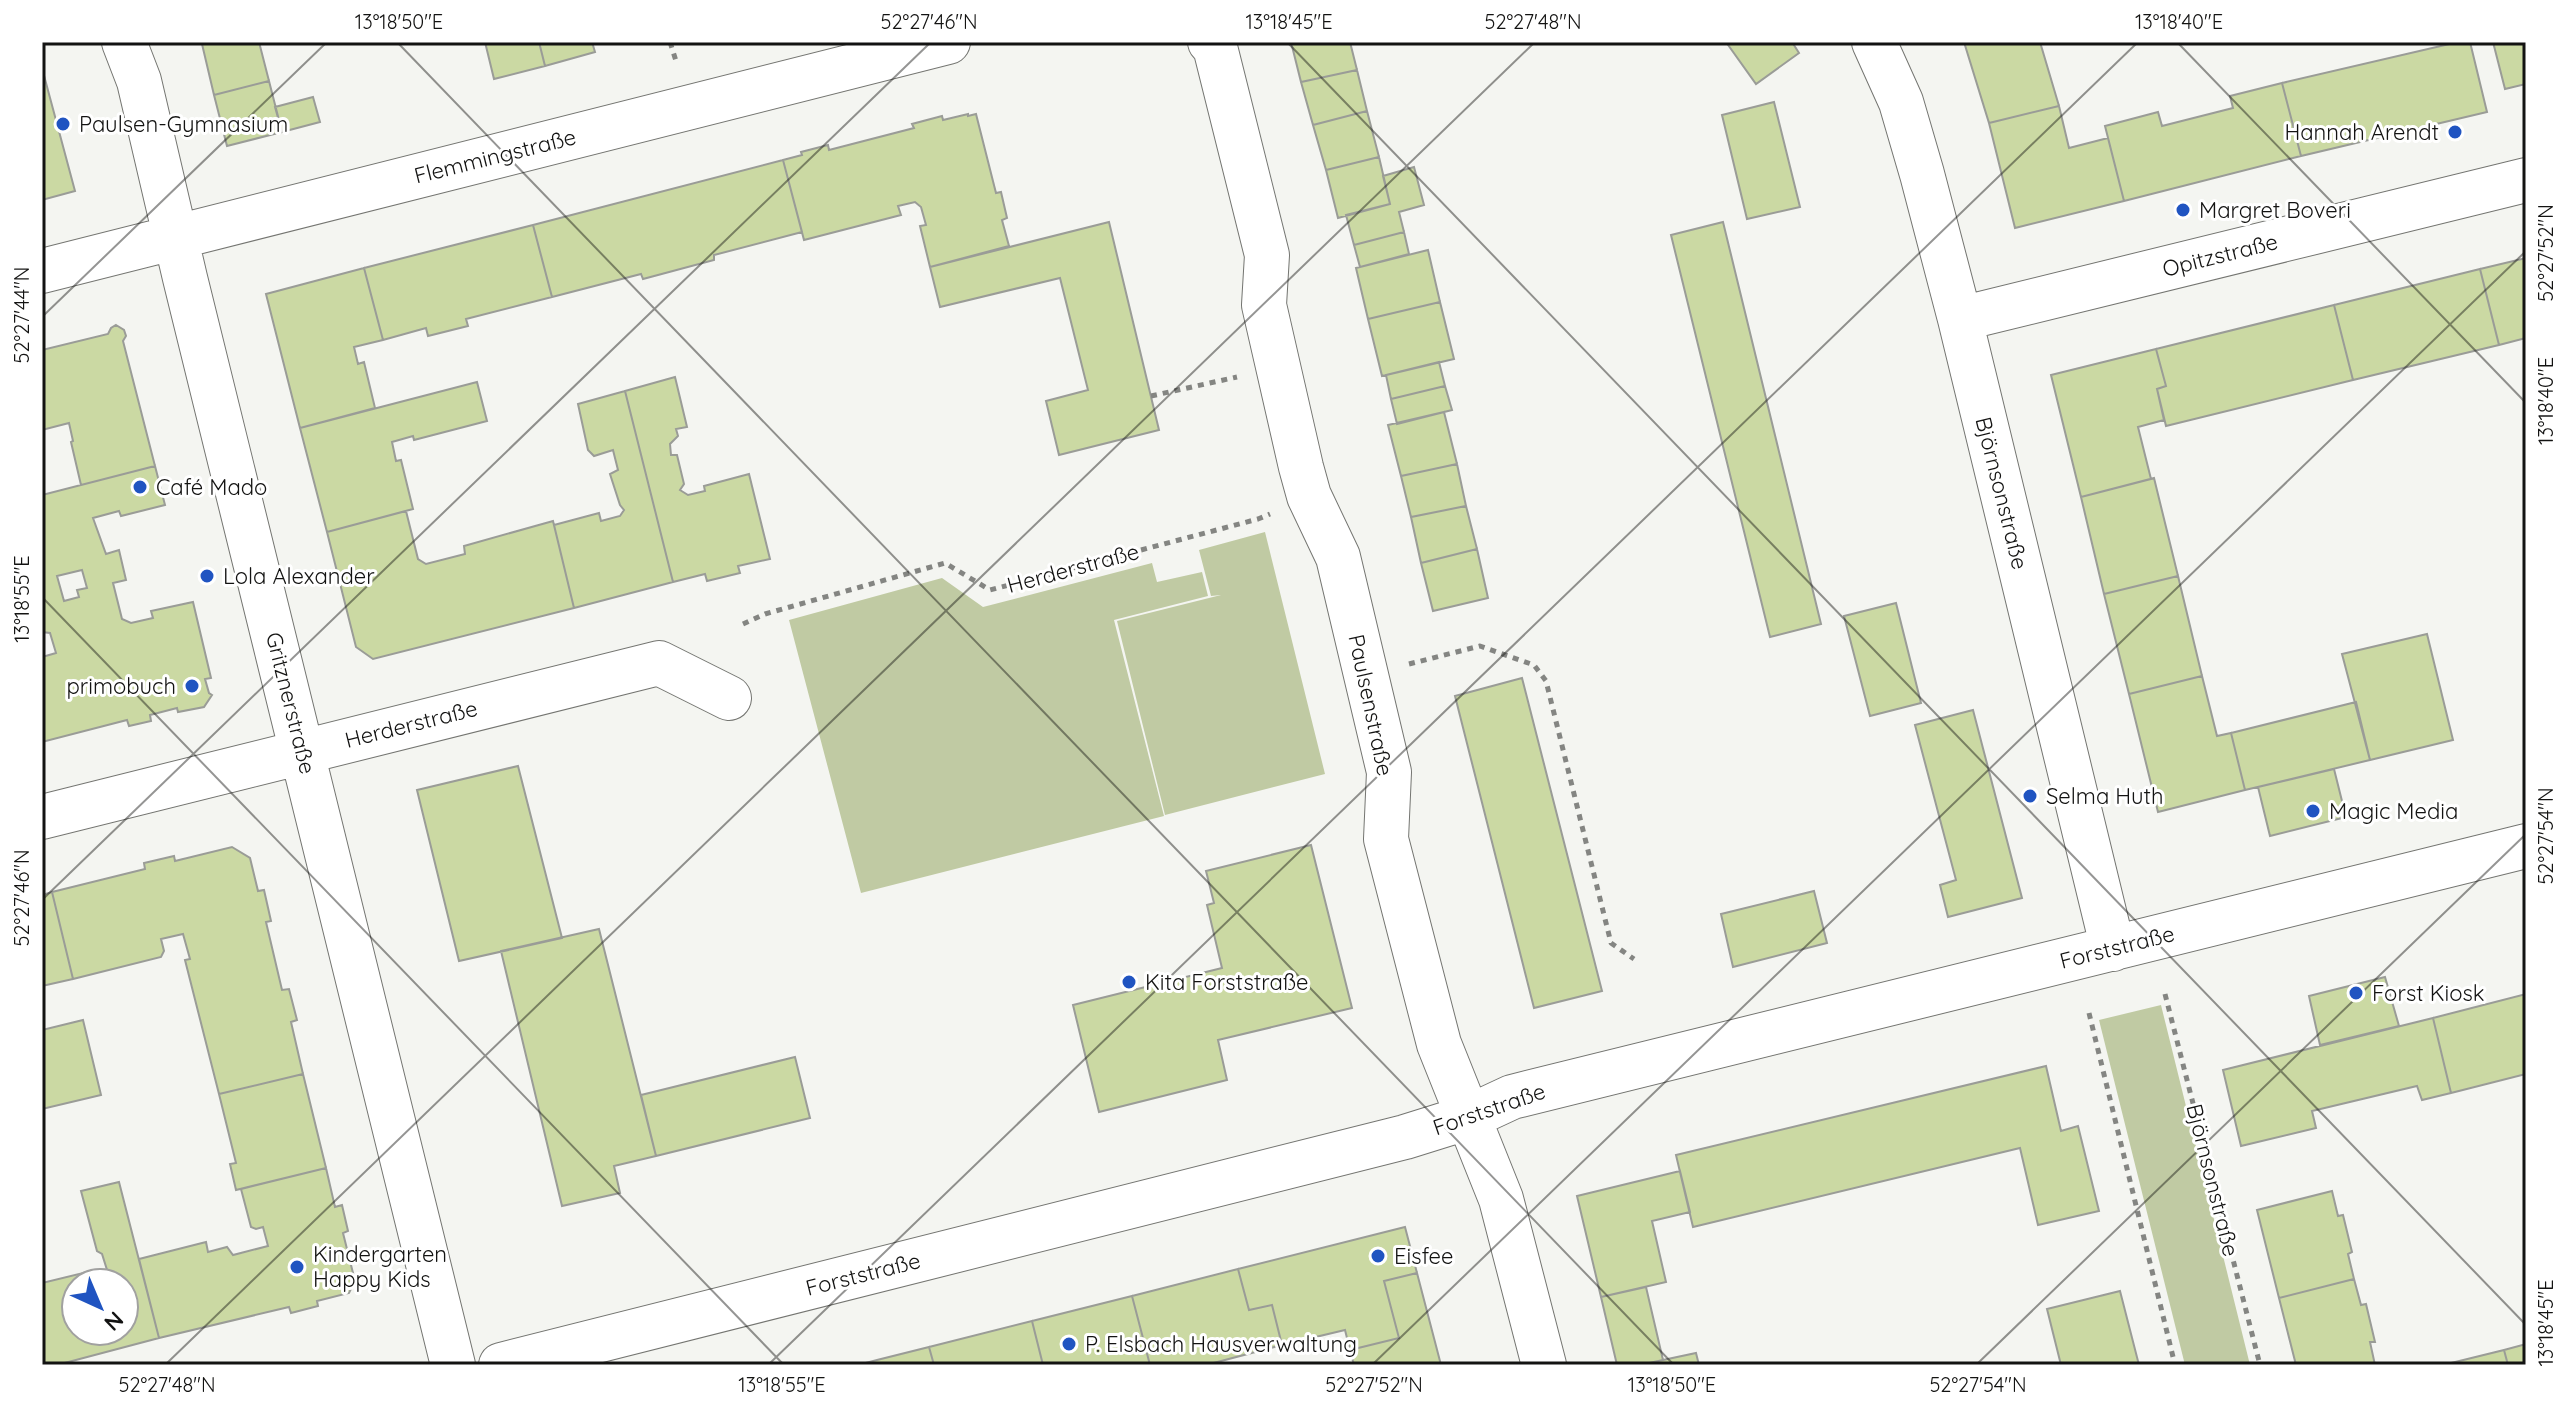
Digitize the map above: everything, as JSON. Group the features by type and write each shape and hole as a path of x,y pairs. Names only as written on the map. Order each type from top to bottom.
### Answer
{"street":[{"name":"Gritznerstraße","path":"124,42 139,81 453,1365"},
{"name":"Flemmingstraße","path":"42,271 948,42"},
{"name":"Paulsenstraße","path":"1210,42 1215,47 1267,255 1264,305 1301,467 1309,496 1338,557 1389,772 1386,839 1439,1044 1501,1199 1544,1365"},
{"name":"Björnsonstraße","path":"1874,42 1901,102 1922,174 2113,949"},
{"name":"Opitzstraße","path":"1960,319 2526,180"},
{"name":"Herderstraße","path":"42,817 659,663 729,698"},
{"name":"Forststraße","path":"501,1365 1405,1137 1469,1117 1512,1097 2526,846"}],"path":[{"path":"670,42 679,70"},
{"path":"1151,396 1238,377"},
{"name":"Herderstraße","path":"743,624 765,614 945,563 990,590 1271,513"},
{"path":"1404,665 1480,646 1534,665 1546,681 1611,943 1634,959"},
{"name":"Björnsonstraße","path":"2165,994 2260,1365"},
{"path":"2089,1013 2175,1365"}],"green space":[{"path":"1265,532 1325,774 1165,815 1117,621 1221,595 1211,596 1199,550"},
{"path":"1152,563 1157,582 1202,572 1208,596 1114,620 1164,816 861,893 789,620 942,578 983,607"},
{"path":"2161,1005 2250,1365 2185,1365 2099,1020"}],"building":[{"path":"259,42 269,81 214,95 202,44"},
{"path":"485,42 539,42 545,66 494,79"},
{"path":"539,42 592,42 595,52 545,66"},
{"path":"1291,42 1350,42 1357,70 1301,82"},
{"path":"1726,42 1792,42 1799,53 1756,84"},
{"path":"1964,42 2040,42 2059,106 1989,123"},
{"path":"2458,42 2470,42 2487,112 2301,156 2282,83"},
{"path":"2493,42 2526,42 2526,84 2505,89"},
{"path":"42,68 75,191 42,200"},
{"path":"1357,70 1367,111 1313,125 1301,82"},
{"path":"269,81 282,132 227,146 214,95"},
{"path":"2282,83 2301,156 2124,201 2105,126 2158,112 2162,126 2233,108 2230,96"},
{"path":"313,97 320,122 282,132 275,107"},
{"path":"1774,102 1800,207 1747,219 1722,115"},
{"path":"2059,106 2069,148 2108,138 2124,201 2015,228 1989,123"},
{"path":"1367,111 1379,157 1326,170 1313,125"},
{"path":"976,114 996,193 1001,192 1007,218 1002,220 1009,246 930,267 920,226 926,225 921,207 915,202 898,206 901,215 804,240 783,160 828,145 829,150 914,128 912,124 942,116 943,120"},
{"path":"1379,157 1390,204 1338,218 1326,170"},
{"path":"783,160 802,232 714,255 714,260 643,279 641,274 552,297 533,225"},
{"path":"1414,167 1424,205 1399,212 1404,232 1354,245 1346,215 1390,204 1383,176"},
{"path":"1109,222 1159,430 1059,455 1046,401 1088,390 1060,278 940,307 930,267"},
{"path":"1723,222 1821,624 1770,637 1671,235"},
{"path":"533,225 552,297 466,319 468,326 428,336 426,328 383,340 364,268"},
{"path":"1404,232 1409,254 1360,267 1354,245"},
{"path":"1428,250 1440,302 1368,319 1356,268"},
{"path":"2526,258 2526,338 2499,345 2480,269"},
{"path":"364,268 383,340 354,347 358,364 364,362 375,408 300,428 266,294"},
{"path":"2480,269 2499,345 2353,380 2334,305"},
{"path":"1440,302 1454,359 1382,376 1368,319"},
{"path":"2334,305 2353,380 2166,426 2157,389 2166,386 2156,349"},
{"path":"116,325 124,330 126,336 123,341 155,466 81,485 69,423 42,430 42,350 108,334"},
{"path":"2156,349 2166,386 2157,389 2164,420 2138,427 2151,479 2081,497 2051,375"},
{"path":"1439,362 1445,386 1391,399 1386,375"},
{"path":"675,377 687,427 676,429 678,436 670,444 671,455 677,455 684,484 680,490 688,495 705,491 704,486 749,474 770,559 738,566 740,573 707,581 705,574 673,582 625,391"},
{"path":"477,382 487,421 414,440 413,436 392,442 396,461 401,460 413,509 327,532 300,428"},
{"path":"1445,386 1452,410 1397,424 1391,399"},
{"path":"625,391 673,582 574,608 554,525 599,513 601,521 620,516 624,510 610,474 618,470 613,450 594,456 588,450 578,404"},
{"path":"1444,412 1457,464 1401,476 1388,425"},
{"path":"1457,464 1466,506 1411,517 1401,476"},
{"path":"155,466 165,505 121,516 119,511 93,518 106,554 119,550 126,580 113,583 122,619 131,623 153,618 151,611 193,602 211,678 205,679 212,695 204,707 178,712 177,708 150,715 151,721 129,726 127,720 42,742 42,657 56,653 50,633 42,632 42,495","holes":["82,570 87,588 77,590 79,597 64,601 57,576"]},
{"path":"2154,478 2178,576 2104,594 2081,497"},
{"path":"1466,506 1477,549 1421,563 1411,517"},
{"path":"406,511 418,559 426,564 465,554 464,546 553,521 574,608 373,659 356,647 327,532"},
{"path":"1477,549 1488,598 1433,611 1421,563"},
{"path":"2178,576 2202,676 2129,694 2104,594"},
{"path":"1896,603 1921,703 1870,716 1844,616"},
{"path":"2427,634 2453,740 2370,760 2342,654"},
{"path":"2202,676 2217,736 2231,733 2245,790 2158,812 2129,694"},
{"path":"1522,678 1602,991 1534,1008 1455,696"},
{"path":"2356,702 2370,760 2245,790 2231,733"},
{"path":"1973,710 2022,898 1948,917 1940,885 1956,880 1915,725"},
{"path":"518,766 562,938 459,961 417,790"},
{"path":"2334,769 2346,817 2270,836 2258,787"},
{"path":"1311,845 1352,1008 1218,1040 1227,1080 1099,1112 1073,1005 1222,968 1207,905 1214,903 1206,871"},
{"path":"232,847 250,858 258,891 264,890 271,921 266,922 282,990 289,989 297,1020 291,1022 303,1074 219,1094 185,960 190,959 183,934 161,939 164,951 161,957 73,979 52,892 145,869 144,863 174,856 175,861"},
{"path":"1814,891 1827,943 1733,967 1721,914"},
{"path":"52,892 73,979 42,986 42,895"},
{"path":"599,929 656,1156 614,1166 620,1193 562,1206 501,951"},
{"path":"2385,977 2399,1026 2320,1045 2309,996"},
{"path":"2526,994 2526,1074 2451,1093 2433,1018"},
{"path":"2433,1018 2451,1093 2422,1100 2417,1086 2312,1111 2316,1128 2241,1146 2223,1070"},
{"path":"83,1020 101,1095 42,1109 42,1030"},
{"path":"795,1057 810,1118 656,1156 641,1095"},
{"path":"2046,1066 2061,1131 2078,1126 2099,1211 2038,1225 2020,1148 1693,1227 1676,1155"},
{"path":"303,1074 326,1168 236,1190 230,1164 236,1163 219,1094"},
{"path":"326,1168 335,1207 342,1205 348,1231 343,1233 355,1281 349,1293 317,1301 318,1306 291,1313 289,1307 159,1338 139,1259 206,1242 208,1252 227,1247 233,1255 268,1246 263,1227 251,1227 241,1189"},
{"path":"1680,1171 1690,1212 1652,1221 1666,1282 1601,1297 1577,1196"},
{"path":"119,1182 159,1338 140,1343 140,1267 106,1267 102,1254 97,1251 81,1191"},
{"path":"2332,1191 2338,1216 2343,1215 2352,1252 2348,1254 2354,1279 2279,1298 2257,1210"},
{"path":"1405,1227 1417,1273 1384,1281 1399,1338 1350,1350 1345,1330 1282,1345 1272,1305 1249,1310 1238,1269"},
{"path":"1238,1269 1249,1310 1272,1305 1282,1345 1206,1365 1150,1365 1132,1296"},
{"path":"1417,1273 1441,1365 1354,1365 1350,1350 1399,1338 1384,1281"},
{"path":"60,1279 60,1347 125,1347 57,1365 42,1365 42,1283"},
{"path":"2354,1279 2361,1305 2366,1304 2375,1342 2370,1342 2375,1365 2296,1365 2279,1298"},
{"path":"1646,1287 1663,1360 1640,1365 1617,1365 1601,1297"},
{"path":"2120,1291 2139,1365 2061,1365 2047,1309"},
{"path":"1132,1296 1150,1365 1043,1365 1032,1321"},
{"path":"1032,1321 1043,1365 934,1365 929,1347"},
{"path":"2526,1344 2526,1365 2508,1365 2504,1350"},
{"path":"929,1347 934,1365 858,1365 877,1360"},
{"path":"2504,1350 2508,1365 2443,1365"},
{"path":"1696,1353 1699,1365 1640,1365 1663,1360"}],"place":[{"name":"Paulsen-Gymnasium","path":"63,124"},
{"name":"Hannah Arendt","path":"2455,132"},
{"name":"Margret Boveri","path":"2183,210"},
{"name":"Café Mado","path":"140,487"},
{"name":"Lola Alexander","path":"207,576"},
{"name":"primobuch","path":"192,686"},
{"name":"Selma Huth","path":"2030,796"},
{"name":"Magic Media","path":"2313,811"},
{"name":"Kita Forststraße","path":"1129,982"},
{"name":"Forst Kiosk","path":"2356,993"},
{"name":"Eisfee","path":"1378,1256"},
{"name":"Kindergarten Happy Kids","path":"297,1267"},
{"name":"P. Elsbach Hausverwaltung","path":"1069,1344"}]}
